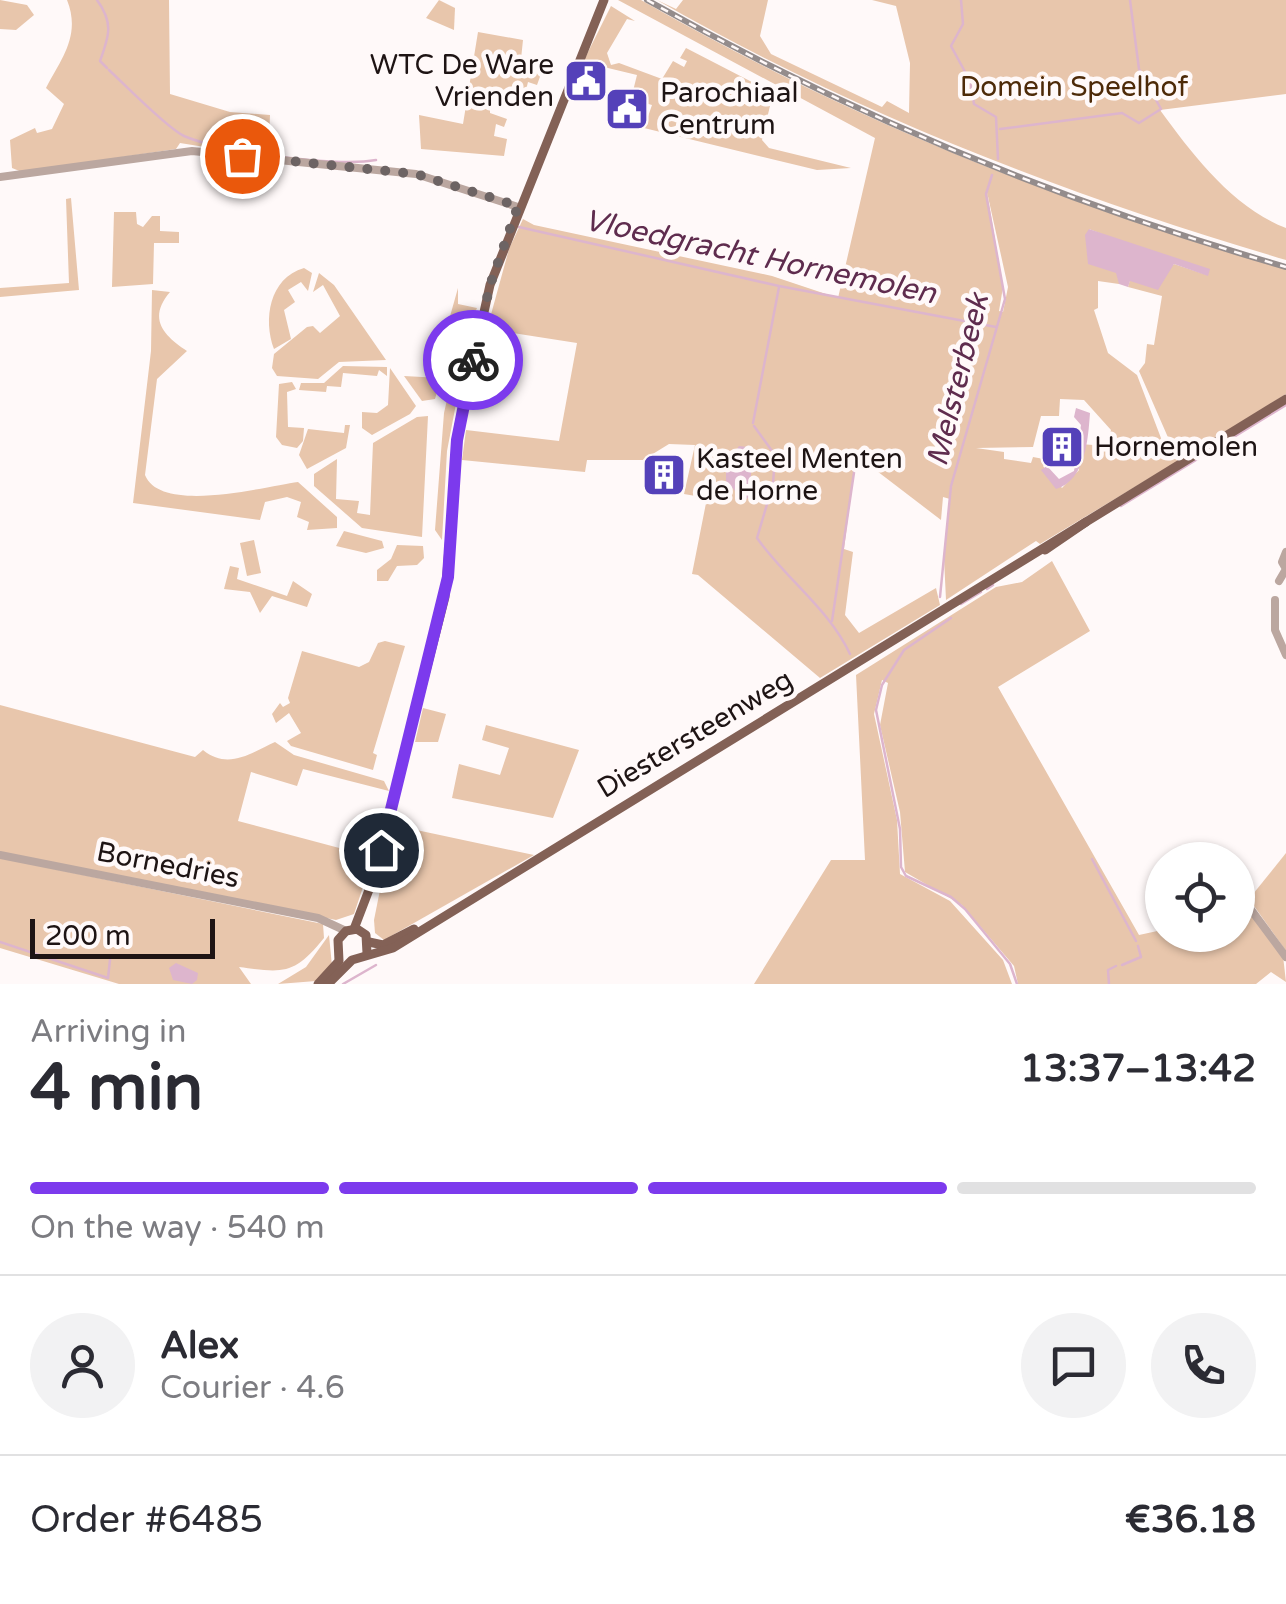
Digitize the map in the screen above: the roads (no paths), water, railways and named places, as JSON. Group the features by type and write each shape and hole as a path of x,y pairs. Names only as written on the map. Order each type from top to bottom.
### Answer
{"main road":[{"path":"318,984 336,967 372,882 445,597 452,546 457,440 478,334 518,206 604,0"},
{"name":"Diestersteenweg","path":"352,960 368,947 393,948 1286,399"},
{"path":"350,932 368,947"},
{"path":"328,984 352,960 340,954"}],"street":[{"path":"0,177 192,151 416,174 518,206"},
{"path":"1166,447 1194,455"},
{"path":"1279,581 1286,568 1286,552"},
{"path":"1276,600 1274,630 1286,655"},
{"name":"Bornedries","path":"0,855 327,921 350,932"},
{"path":"1255,915 1286,957"}],"waterway":[{"name":"Vloedgracht Hornemolen","path":"97,0 108,23 100,61 107,68"},
{"name":"Melsterbeek","path":"961,0 963,24 951,46 970,81 974,104 996,117 998,159"},
{"path":"1000,129 1122,113 1139,123 1161,109 1139,69 1130,0"},
{"path":"109,70 168,125 201,142 308,160 376,160"},
{"name":"Melsterbeek","path":"940,597 951,486 1005,299 986,194 992,175"},
{"name":"Vloedgracht Hornemolen","path":"519,227 779,286 996,327"},
{"path":"753,423 779,287"},
{"path":"1198,459 1286,405"},
{"path":"754,426 775,455 773,484 757,538 819,608 850,654"},
{"path":"832,621 856,459"},
{"path":"1121,506 1196,460"},
{"path":"987,589 993,585"},
{"path":"961,604 981,592"},
{"name":"Melsterbeek","path":"951,618 904,650 882,685 876,710 900,829 901,867 906,876 951,897 965,909 1010,964 1017,984"},
{"path":"1092,859 1136,941"},
{"path":"0,942 108,978 110,960"},
{"path":"1122,965 1141,957 1138,946"},
{"path":"343,984 376,965"},
{"path":"1109,984 1108,970 1116,966"}],"railway":[{"path":"647,0 801,81 959,152 1120,214 1286,267"}],"place":[{"name":"WTC De Ware Vrienden","path":"586,81"},
{"name":"Parochiaal Centrum","path":"627,109"},
{"name":"Hornemolen","path":"1062,447"},
{"name":"Kasteel Menten de Horne","path":"664,475"}],"park label":[{"name":"Domein Speelhof","path":"1074,87"}]}
